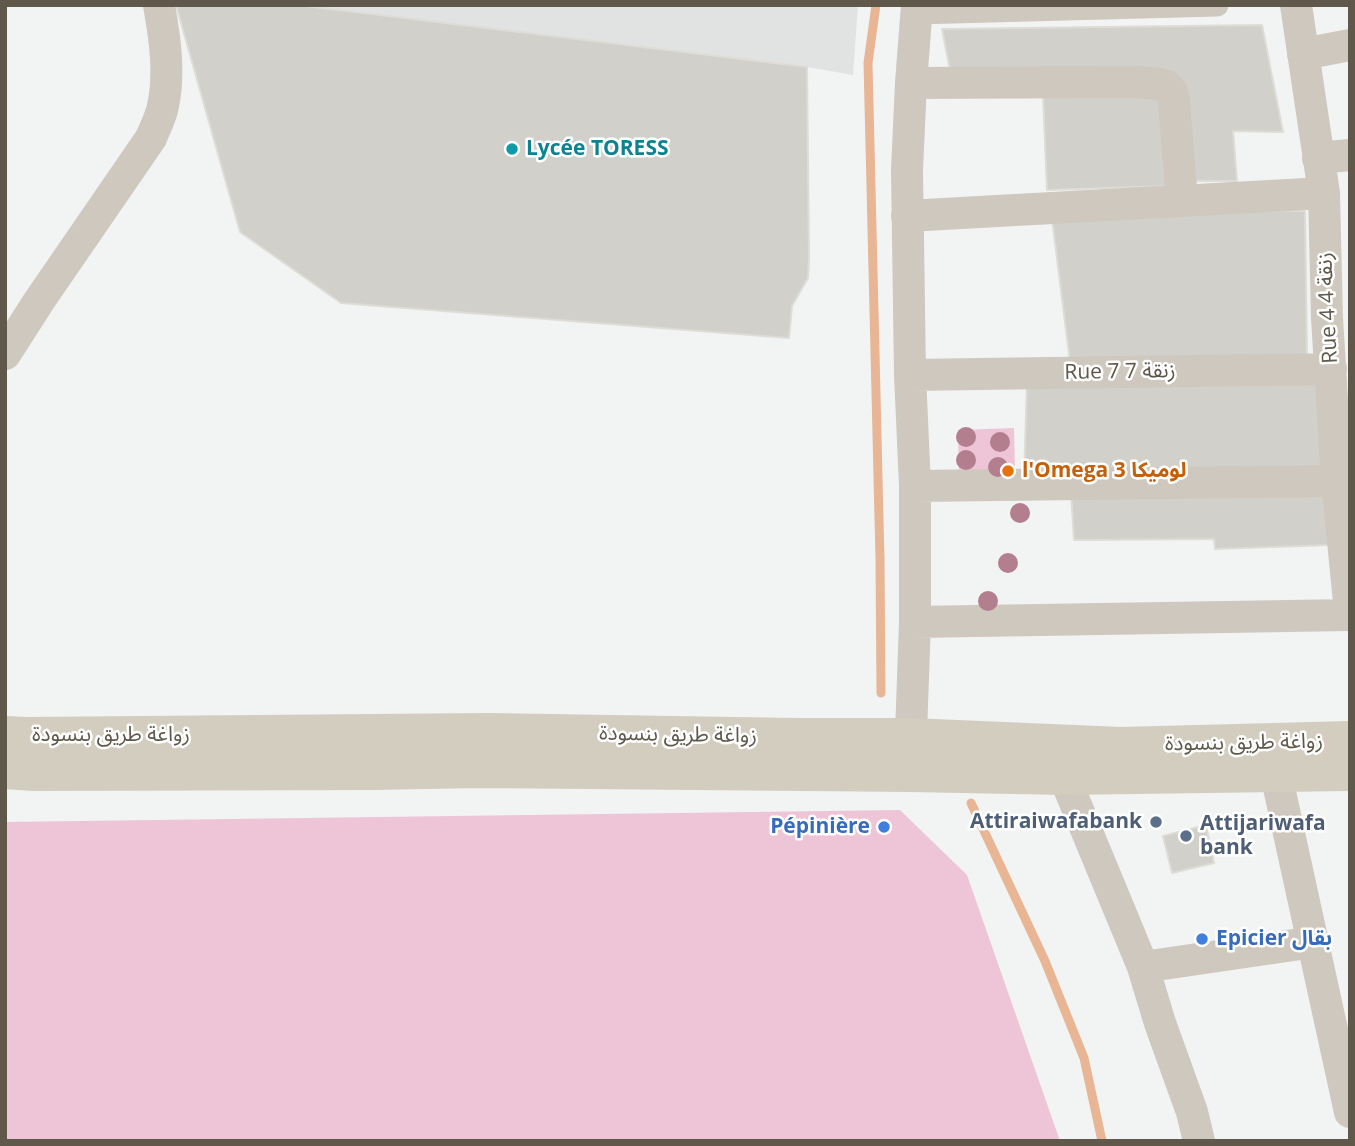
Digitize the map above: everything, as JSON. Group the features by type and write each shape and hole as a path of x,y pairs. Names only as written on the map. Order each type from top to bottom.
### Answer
{"main road":[{"name":"زواغة طريق بنسودة","path":"5,734 40,736 488,732 797,737 1064,776 1350,772"},
{"name":"زواغة طريق بنسودة","path":"5,770 143,772 480,769 1350,740"}],"street":[{"path":"5,354 151,138 163,109 167,74 159,5"},
{"path":"911,755 915,486 907,216 911,83 917,9 1217,5"},
{"name":"Rue 4 زنقة 4","path":"1296,5 1318,158 1338,266 1338,318 1331,369 1337,481 1350,613"},
{"path":"1303,54 1350,45"},
{"path":"911,83 1135,82 1168,86 1174,101 1182,201"},
{"path":"1318,158 1350,155"},
{"path":"907,216 1324,193"},
{"name":"Rue 7 زنقة 7","path":"910,375 1331,369"},
{"path":"915,486 1337,481"},
{"path":"915,622 1350,613"},
{"path":"1276,774 1350,1112"},
{"path":"1064,776 1143,967 1192,1112 1199,1141"},
{"path":"1143,967 1314,942"}],"shaded area":[{"path":"297,5 858,5 853,75 807,67"},
{"path":"1014,428 1015,471 959,473 958,430"},
{"path":"900,810 967,875 1060,1141 5,1141 5,822"}],"building":[{"name":"Lycée TORESS","path":"176,5 297,5 807,67 808,278 792,306 789,338 341,303 240,232"},
{"path":"1262,25 1283,132 1233,131 1237,181 1185,181 1179,77 952,80 942,29"},
{"path":"1161,92 1168,186 1047,190 1043,95"},
{"path":"1214,210 1305,211 1307,361 1070,362 1052,219"},
{"path":"1027,382 1324,382 1326,478 1024,478"},
{"path":"1328,487 1331,545 1215,549 1214,539 1074,540 1071,493"},
{"path":"1206,825 1214,863 1172,873 1163,836"}],"waterway":[{"path":"876,5 868,63 881,693"},
{"path":"971,803 1045,961 1084,1058 1102,1141"}],"place":[{"name":"Lycée TORESS","path":"512,149"},
{"name":"l'Omega 3 لوميكا","path":"1008,471"},
{"name":"Attiraiwafabank","path":"1156,822"},
{"name":"Pépinière","path":"884,827"},
{"name":"Attijariwafa bank","path":"1186,836"},
{"name":"Epicier بقال","path":"1202,939"}]}
